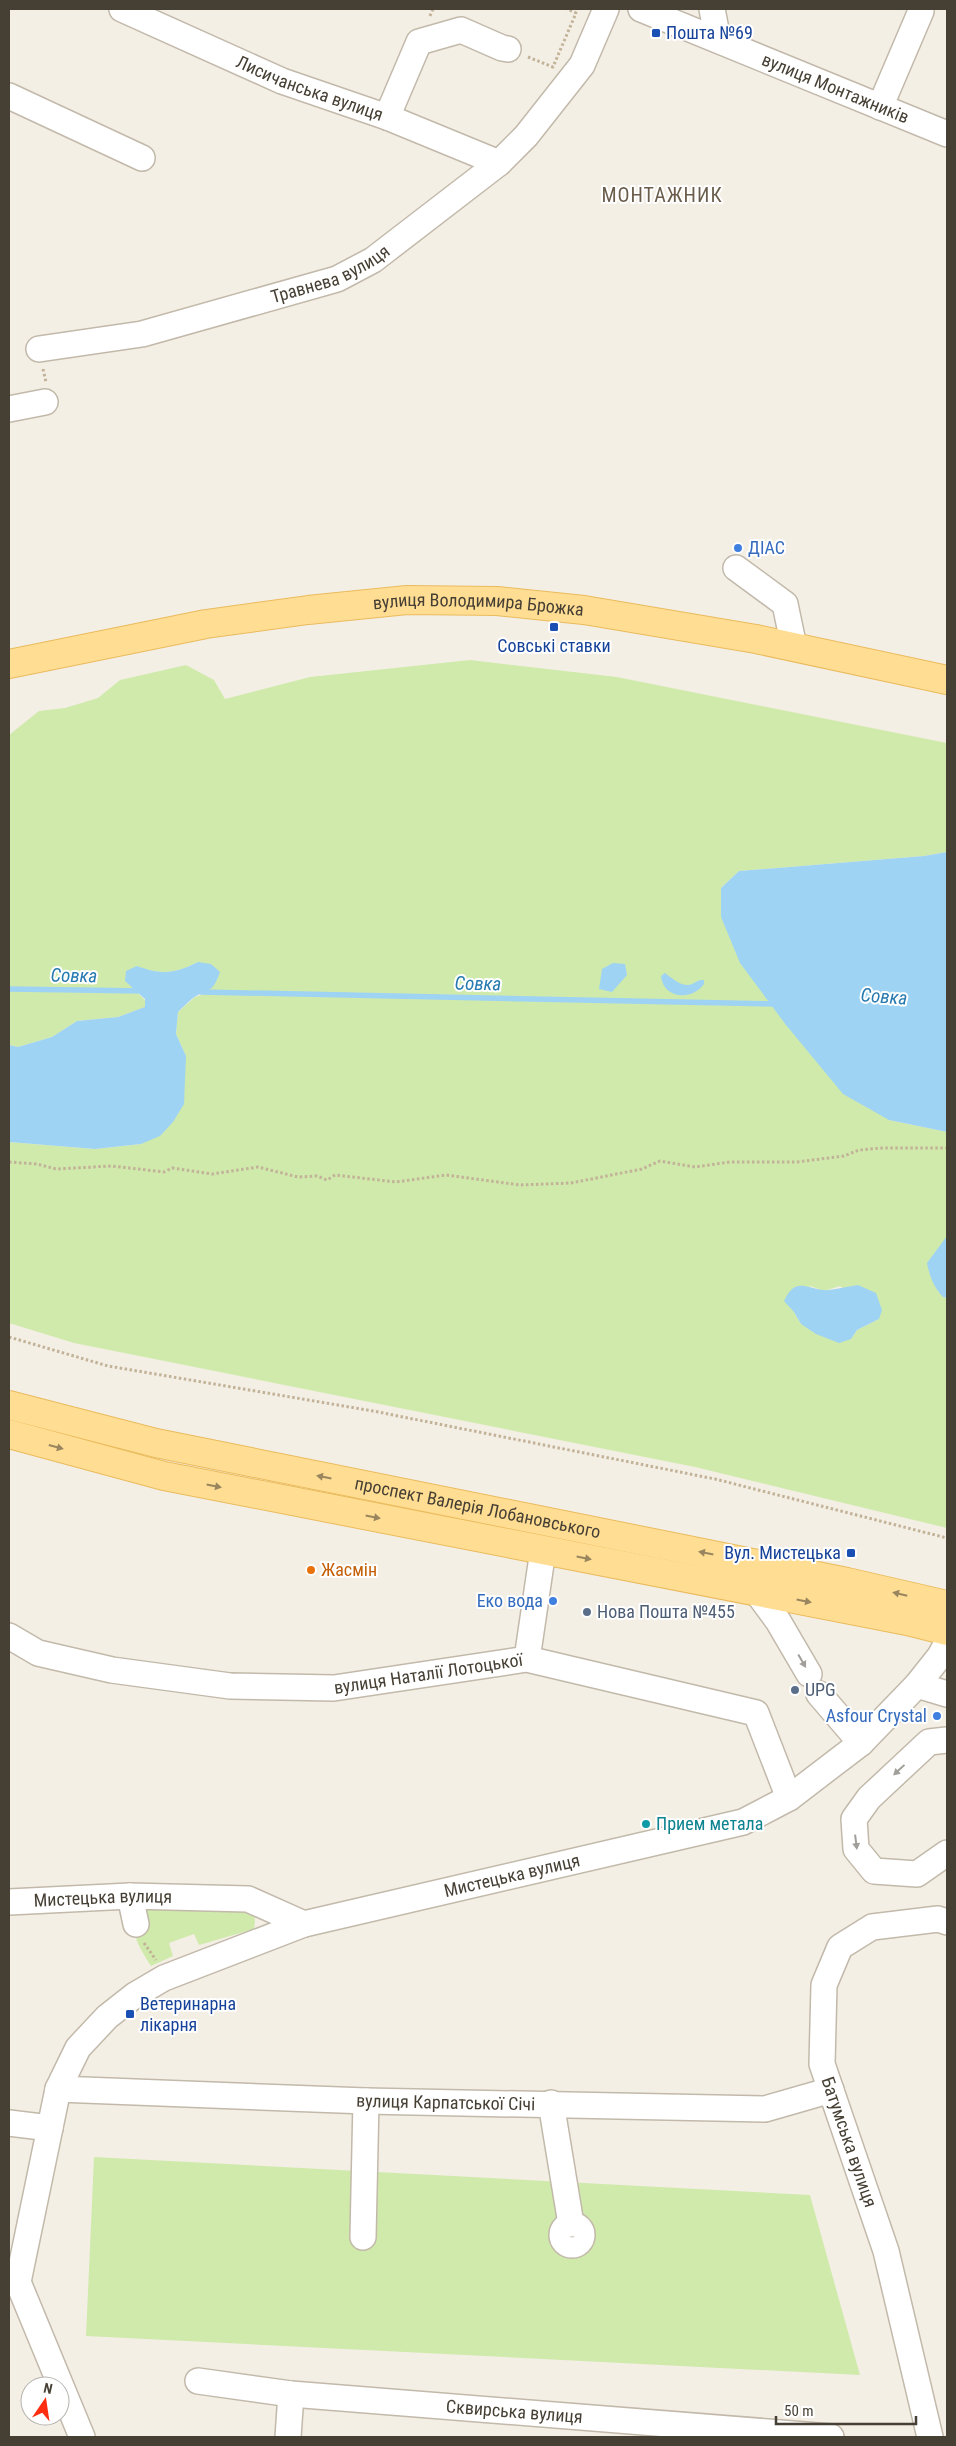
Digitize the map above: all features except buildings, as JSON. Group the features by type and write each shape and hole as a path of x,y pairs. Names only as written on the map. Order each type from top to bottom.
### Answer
{"main road":[{"name":"вулиця Володимира Брожка","path":"9,664 206,624 308,610 407,600 497,601 584,610 794,647 947,680"},
{"name":"проспект Валерія Лобановського","path":"9,1405 156,1443 808,1574 947,1605"},
{"name":"проспект Валерія Лобановського","path":"9,1434 164,1476 947,1631"}],"street":[{"name":"Лисичанська вулиця","path":"122,9 282,81 387,117 498,163"},
{"name":"Травнева вулиця","path":"39,349 142,334 337,279 374,260 498,163 526,136 582,65 606,9"},
{"name":"вулиця Монтажників","path":"642,9 947,134"},
{"path":"712,9 718,40"},
{"path":"880,107 925,10"},
{"path":"387,117 419,42 461,30 508,49"},
{"path":"9,96 142,158"},
{"path":"9,409 45,402"},
{"path":"736,568 785,604 794,647"},
{"path":"527,1659 543,1550"},
{"path":"756,1592 778,1621 814,1684 861,1744"},
{"name":"вулиця Наталії Лотоцької","path":"9,1636 38,1653 105,1668 230,1686 334,1688 527,1659 756,1714 789,1798"},
{"name":"Мистецька вулиця","path":"9,1902 130,1896 248,1899 304,1924 743,1822 789,1798 861,1744 917,1685 940,1656 947,1643"},
{"path":"917,1685 947,1694"},
{"path":"947,1740 929,1742 869,1798 854,1819 856,1849 874,1871 917,1874 947,1854"},
{"path":"130,1896 136,1924"},
{"name":"Батумська вулиця","path":"930,2437 886,2252 822,2064 824,1985 840,1947 872,1927 942,1920"},
{"path":"82,2437 13,2282 58,2089 78,2048 107,2017 134,1995 164,1978 304,1924"},
{"name":"вулиця Карпатської Січі","path":"58,2089 366,2101 551,2103 765,2110 831,2090"},
{"path":"363,2237 366,2101"},
{"path":"551,2103 571,2224"},
{"path":"9,2123 50,2128"},
{"name":"Сквирська вулиця","path":"198,2381 291,2394 831,2437"},
{"path":"288,2437 291,2394"}],"path":[{"path":"39,349 48,388 45,402"},
{"path":"9,1162 36,1164 56,1170 112,1166 164,1172 172,1168 212,1174 258,1167 298,1177 317,1176 327,1180 335,1175 396,1182 446,1175 520,1185 571,1184 642,1169 660,1161 694,1167 730,1162 797,1162 844,1156 859,1150 882,1148 947,1148"},
{"path":"9,1337 108,1366 373,1411 714,1479 947,1538"},
{"path":"136,1924 140,1938 154,1957 164,1978"}],"green space":[{"path":"470,660 617,677 947,743 947,852 924,856 739,871 721,888 721,917 889,1120 947,1132 947,1236 943,1297 947,1298 947,1528 695,1467 74,1343 9,1323 9,1142 95,1149 141,1144 186,1056 176,1034 178,1012 195,997 207,993 198,962 182,969 168,972 153,971 136,966 136,991 145,1000 146,1007 118,1017 77,1021 52,1037 18,1047 9,1045 9,735 39,711 65,708 98,698 120,680 186,665 214,680 225,699 310,677","holes":["810,1286 824,1291 840,1286 879,1319 857,1330 851,1339 801,1324 794,1312"]},
{"path":"136,1903 247,1905 254,1916 254,1929 199,1945 194,1934 169,1943 173,1956 151,1966 136,1936 134,1923"},
{"path":"94,2157 810,2195 860,2375 86,2336"}],"water":[{"path":"947,852 947,1132 889,1120 843,1094 786,1025 740,963 721,917 721,888 739,871 924,856"},
{"path":"198,962 211,964 220,972 215,984 210,989 193,998 178,1012 176,1034 186,1056 184,1104 173,1122 160,1136 141,1144 95,1149 9,1142 9,1045 18,1047 52,1037 77,1021 118,1017 145,1007 145,999 125,981 126,971 137,966 154,971 168,972 182,969"},
{"path":"613,963 625,964 627,975 612,992 599,989 602,969"},
{"path":"665,973 677,982 685,985 704,980 704,984 693,993 679,995 672,993 663,984 661,976"},
{"path":"947,1236 947,1298 943,1297 934,1285 927,1263"},
{"path":"858,1285 876,1293 882,1310 879,1319 857,1330 851,1339 839,1343 816,1334 801,1324 794,1312 784,1301 792,1289 800,1286 826,1290"}],"waterway":[{"name":"Совка","path":"9,989 144,991"},
{"name":"Совка","path":"201,992 776,1004"}],"place":[{"name":"Пошта №69","path":"656,33"},
{"name":"ДІАС","path":"738,548"},
{"name":"Совські ставки","path":"554,627"},
{"name":"Вул. Мистецька","path":"851,1553"},
{"name":"Жасмін","path":"311,1570"},
{"name":"Еко вода","path":"553,1601"},
{"name":"Нова Пошта №455","path":"587,1612"},
{"name":"UPG","path":"795,1690"},
{"name":"Asfour Crystal","path":"937,1716"},
{"name":"Прием метала","path":"646,1824"},
{"name":"Ветеринарна лікарня","path":"130,2014"}],"district":[{"name":"МОНТАЖНИК","path":"662,195"}]}
